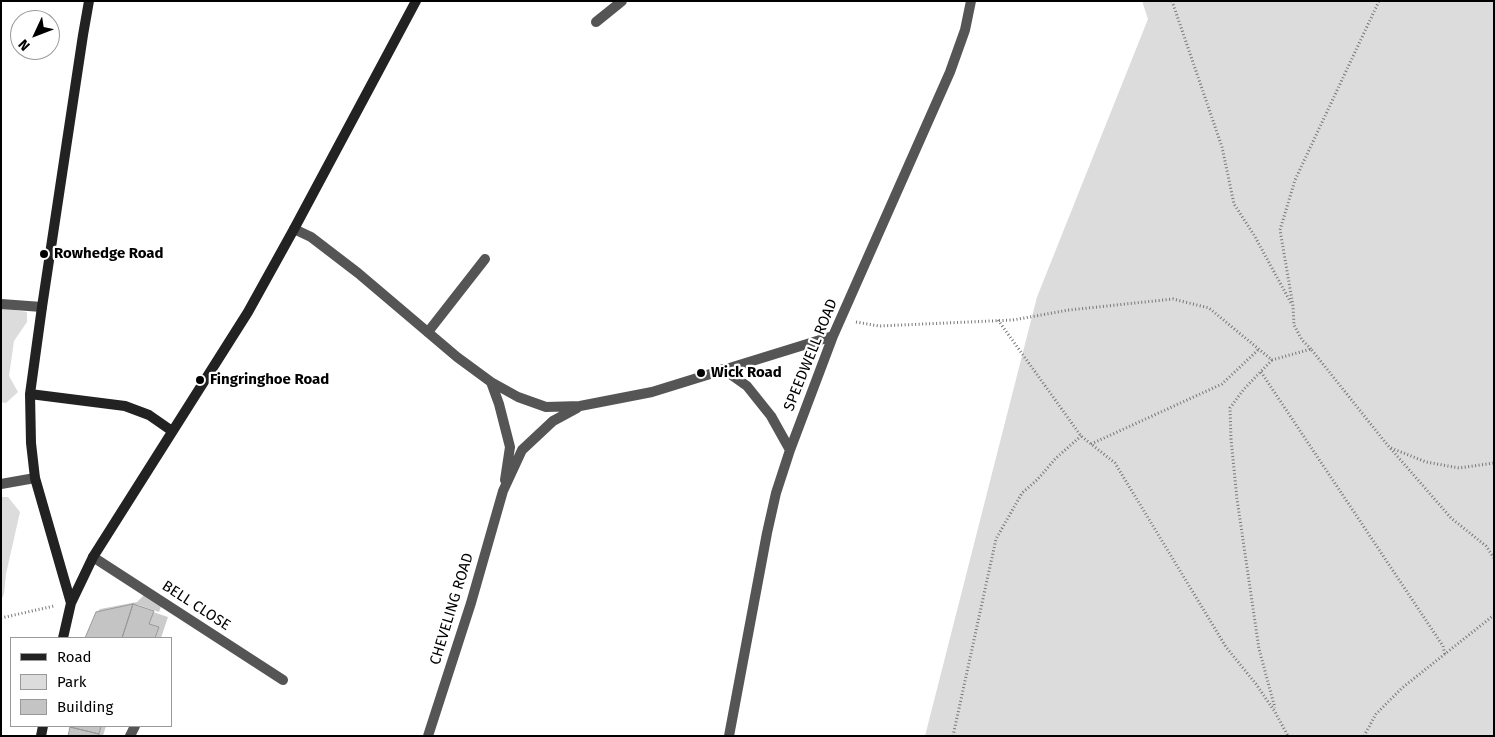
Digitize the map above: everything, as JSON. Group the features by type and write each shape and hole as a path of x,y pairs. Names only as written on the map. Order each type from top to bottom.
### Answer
{"street":[{"path":"71,603 35,478 31,443 30,394 82,35 89,1"},
{"path":"64,637 71,603 93,557 248,312 416,1"},
{"path":"596,22 622,1"},
{"name":"SPEEDWELL ROAD","path":"729,736 767,533 776,493 790,450 840,319 950,72 965,30 971,1"},
{"path":"294,229 311,237 358,272 428,332 491,382 518,397 546,407 580,406 652,392 833,336"},
{"path":"428,332 485,259"},
{"path":"1,304 42,307"},
{"path":"723,369 747,386 771,416 790,450"},
{"name":"CHEVELING ROAD","path":"428,736 471,603 503,490 510,447 499,404 491,382"},
{"path":"30,394 125,406 149,415 172,431"},
{"name":"CHEVELING ROAD","path":"503,490 522,450 553,421 580,406"},
{"path":"1,484 35,478"},
{"name":"BELL CLOSE","path":"93,557 282,680"}],"path":[{"path":"1172,1 1222,147 1234,204 1254,235 1292,306"},
{"path":"1379,1 1295,180 1280,230 1294,325 1302,340 1390,448 1451,518 1486,546 1494,558"},
{"path":"840,319 880,326 1013,320 1069,310 1173,299 1209,308 1272,360"},
{"path":"998,320 1081,436 1114,462 1226,646 1256,684 1275,712 1288,736"},
{"path":"1091,444 1222,384 1259,349"},
{"path":"1275,712 1259,649 1238,499 1230,408 1272,360 1311,349"},
{"path":"1261,372 1443,646 1446,654"},
{"path":"953,736 996,539 1022,493 1037,480 1056,458 1081,436"},
{"path":"1390,448 1426,462 1459,468 1494,463"},
{"path":"1,618 71,603"},
{"path":"1364,736 1376,714 1402,688 1494,616"}],"green space":[{"path":"1142,1 1494,1 1494,736 925,736 1037,297 1148,19"},
{"path":"1,308 27,312 27,322 14,341 9,376 18,392 6,403 1,402"},
{"path":"1,497 8,497 20,512 6,574 4,594 1,600"}],"building":[{"path":"133,604 122,637 85,637 96,612"},
{"path":"133,604 154,611 149,624 159,627 155,637 122,637"},
{"path":"70,727 101,727 99,734"},
{"path":"70,727 99,734 99,736 68,736"}],"place":[{"name":"Rowhedge Road","path":"44,254"},
{"name":"Wick Road","path":"701,373"},
{"name":"Fingringhoe Road","path":"200,380"}]}
